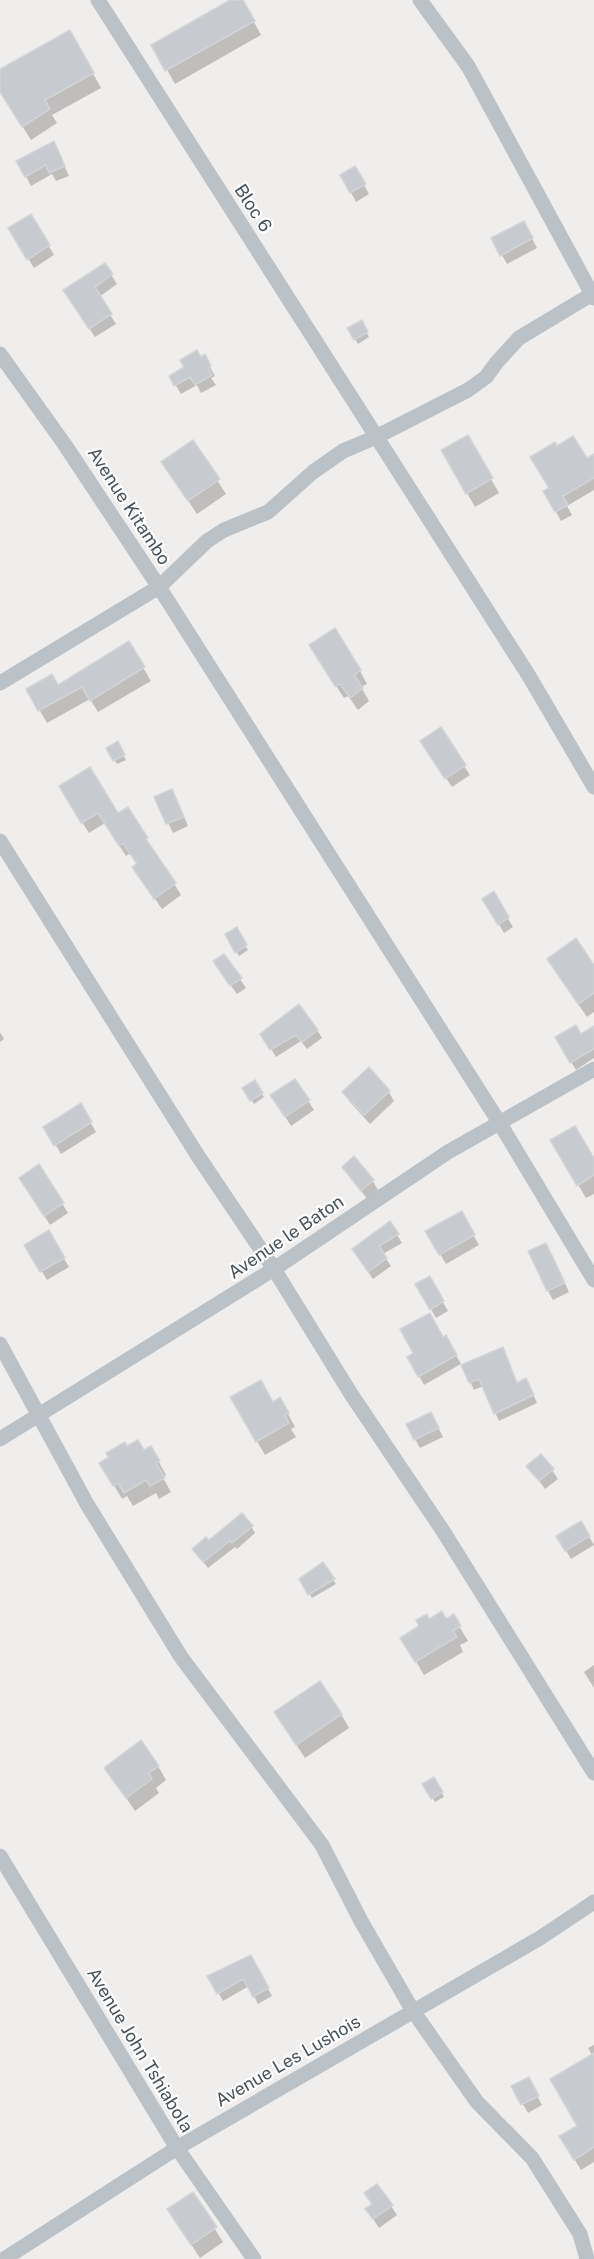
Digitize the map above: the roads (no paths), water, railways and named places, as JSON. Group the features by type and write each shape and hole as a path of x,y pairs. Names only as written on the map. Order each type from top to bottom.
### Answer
{"street":[{"name":"Bloc 6","path":"98,0 529,676 594,787"},
{"path":"420,0 468,66 593,295 519,338 486,377 468,390 327,461 268,512 224,530 207,541 159,587 499,1122 594,1280"},
{"name":"Avenue Kitambo","path":"0,354 65,445 159,587 0,683"},
{"path":"0,841 198,1156 274,1269 351,1394 443,1531 594,1773"},
{"name":"Avenue le Baton","path":"0,1439 274,1269 447,1152 594,1069"},
{"path":"0,1344 87,1504 181,1657 322,1845 361,1921 413,2011 477,2102 532,2158 580,2234 587,2259"},
{"name":"Avenue John Tshiabola","path":"0,1856 177,2148 254,2259"},
{"name":"Avenue Les Lushois","path":"4,2259 177,2148 540,1938 594,1902"}]}
